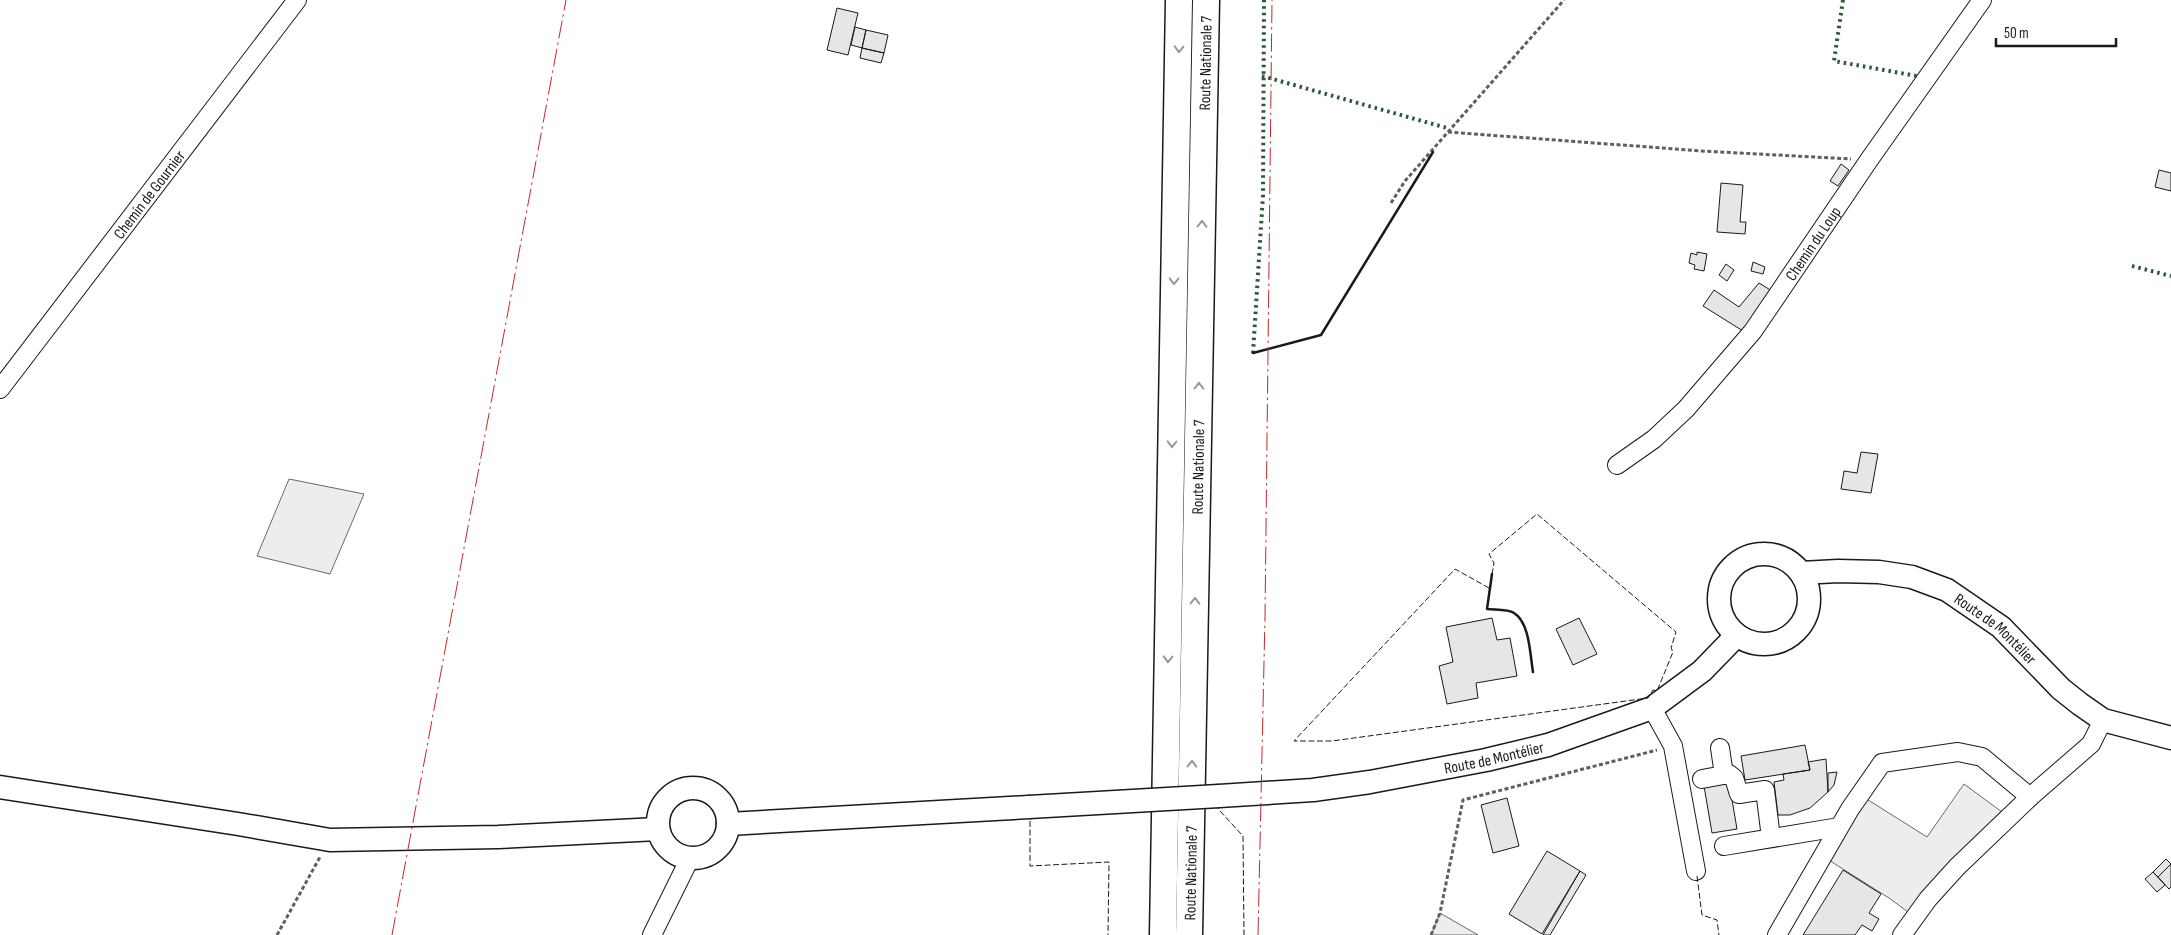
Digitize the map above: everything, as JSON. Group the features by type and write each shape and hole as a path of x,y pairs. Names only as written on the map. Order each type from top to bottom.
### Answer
{"highway":[{"name":"Route Nationale 7","path":"1163,935 1180,0"},
{"name":"Route Nationale 7","path":"1189,935 1206,0"}],"main road":[{"path":"1755,554 1770,554 1785,558 1797,568 1805,580 1809,595 1808,610 1803,624 1792,635 1779,642 1764,645 1750,643 1736,636 1726,625 1719,611 1718,596 1721,582 1729,569 1741,559 1755,554"},
{"name":"Route de Montélier","path":"1801,573 1838,571 1879,572 1912,577 1947,590 2002,627 2061,689 2103,720 2171,738"},
{"name":"Route de Montélier","path":"728,824 1313,790 1426,772 1548,745 1652,708 1702,671 1736,636"},
{"path":"0,787 330,840 498,837 658,829"},
{"path":"691,787 702,788 713,793 722,802 727,812 728,824 726,835 716,849 701,857 690,858 679,855 669,849 662,840 658,829 660,811 669,796 679,790 691,787"}],"street":[{"name":"Chemin de Gournier","path":"0,390 297,0"},
{"name":"Chemin du Loup","path":"1617,465 1654,440 1686,409 1753,331 1869,160 1982,0"},
{"path":"1652,708 1673,746 1696,871"},
{"path":"1902,935 1928,899 1957,868 2030,796 2090,744 2103,720"},
{"path":"1720,748 1724,775"},
{"path":"1777,935 1839,827 1882,763 1958,752 1974,755 1982,757 2030,796"},
{"path":"1702,779 1729,774 1734,778 1739,794 1765,790 1771,838"},
{"path":"1724,846 1839,827"},
{"path":"652,935 690,858"}],"path":[{"path":"1391,204 1405,181 1564,0"},
{"path":"1448,132 1702,151 1869,160"},
{"path":"1431,935 1440,913 1463,800 1673,746"},
{"path":"277,935 330,840"}],"shaded area":[{"path":"289,479 364,494 330,574 257,556"},
{"path":"1964,784 2002,812 1931,882 1908,912 1827,859 1865,798 1927,837"},
{"path":"1440,913 1478,935 1431,935"}],"building":[{"path":"837,8 858,13 848,55 827,50"},
{"path":"855,27 866,30 862,48 851,45"},
{"path":"866,30 888,35 884,53 862,48"},
{"path":"862,48 884,53 881,63 860,58"},
{"path":"1841,164 1849,170 1838,186 1830,181"},
{"path":"2159,170 2171,173 2171,191 2155,187"},
{"path":"1721,183 1743,185 1740,222 1746,222 1745,234 1717,232"},
{"path":"1697,252 1707,254 1704,271 1694,269 1695,265 1689,263 1691,253 1697,255"},
{"path":"1753,262 1765,267 1763,274 1751,271"},
{"path":"1726,264 1734,270 1727,281 1719,275"},
{"path":"1759,283 1772,291 1743,331 1703,306 1714,290 1739,307"},
{"path":"1861,452 1878,454 1871,493 1841,489 1844,471 1857,473"},
{"path":"1492,618 1497,640 1510,638 1517,676 1476,683 1478,698 1447,704 1439,666 1453,662 1446,627"},
{"path":"1579,618 1597,654 1573,665 1556,629"},
{"path":"1805,745 1810,770 1745,780 1741,756"},
{"path":"1826,759 1828,792 1810,808 1790,815 1778,815 1774,782 1784,780 1783,774 1810,770 1808,762"},
{"path":"1837,772 1834,785 1828,792 1828,773"},
{"path":"1729,782 1737,829 1712,833 1704,786"},
{"path":"1507,798 1519,846 1493,853 1481,805"},
{"path":"1547,851 1580,871 1542,934 1509,914"},
{"path":"2166,859 2171,864 2158,877 2153,872"},
{"path":"2171,864 2171,887 2169,889 2158,877"},
{"path":"1843,870 1881,894 1869,913 1879,919 1872,931 1862,925 1855,935 1803,935"},
{"path":"1580,871 1586,875 1550,935 1543,935"},
{"path":"2153,872 2165,885 2157,892 2145,879"}],"hedge":[{"path":"1253,353 1263,195 1264,0"},
{"path":"1843,0 1834,61 1917,76"},
{"path":"1262,76 1447,128"},
{"path":"2132,266 2171,276"}],"fence":[{"path":"1489,588 1455,569 1294,741 1332,741 1648,698 1653,690 1657,691 1673,652 1671,648 1676,632 1537,514 1489,554 1494,563 1492,574"},
{"path":"1220,811 1243,836 1244,935"},
{"path":"1030,821 1030,866 1109,862 1108,935"},
{"path":"1697,876 1702,915 1717,920 1719,935"}],"wall":[{"path":"1253,353 1321,335 1433,152"},
{"path":"1492,574 1487,609 1508,611 1514,613 1519,618 1526,632 1533,672"}],"power":[{"path":"392,935 566,0"},
{"path":"1258,935 1265,617 1272,0"}]}
